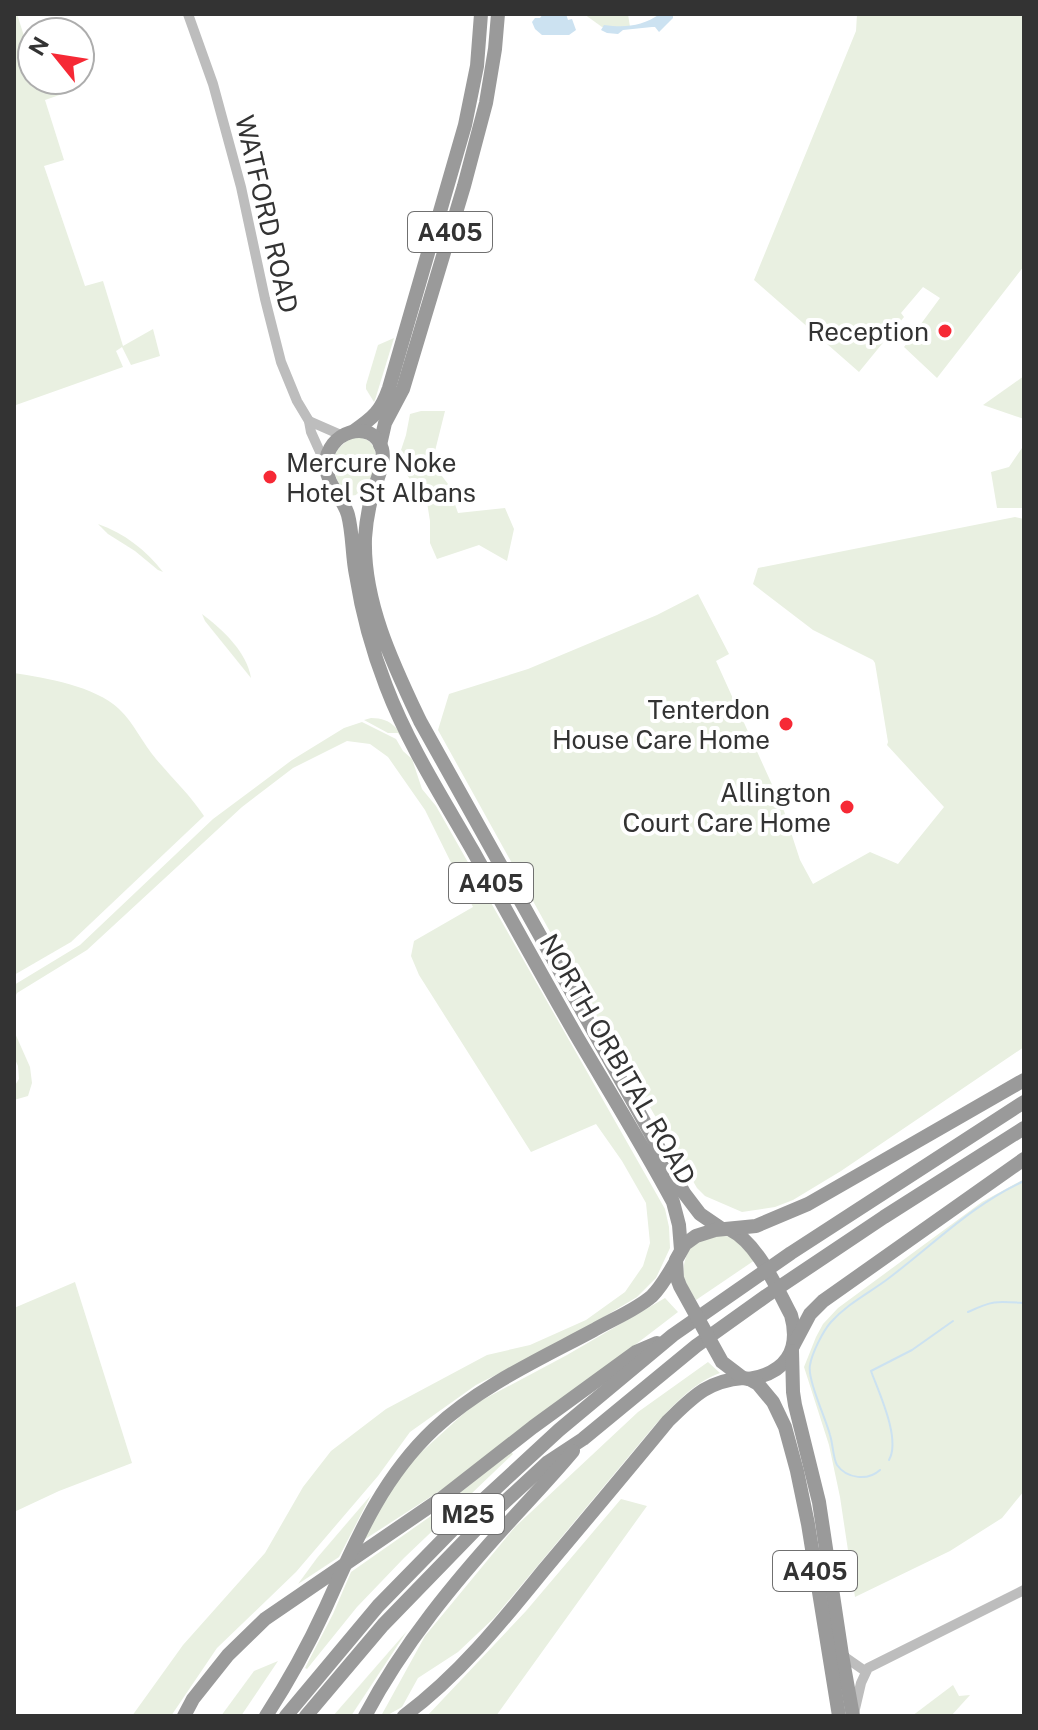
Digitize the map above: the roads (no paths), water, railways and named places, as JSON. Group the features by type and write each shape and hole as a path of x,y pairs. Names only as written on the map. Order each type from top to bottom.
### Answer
{"highway":[{"name":"A405","path":"348,433 374,417 389,388 455,164 474,80 481,14"},
{"name":"A405","path":"380,445 383,428 403,389 464,186 486,103 498,14"},
{"path":"474,80 484,68 488,55 495,49"},
{"path":"348,433 370,435 380,445 382,458 372,493 354,501 340,499 329,481 326,465 332,447 348,433"},
{"name":"NORTH ORBITAL ROAD","path":"372,493 365,537 371,593 392,658 420,721 684,1193 700,1214 742,1237 758,1257 794,1326 793,1348"},
{"name":"NORTH ORBITAL ROAD","path":"340,499 347,514 355,573 368,632 402,723 669,1194 679,1225 677,1278 728,1368 746,1378"},
{"path":"266,1716 308,1643 359,1533 385,1487 404,1460 435,1428 459,1408 536,1361 645,1302 661,1286 678,1255 696,1236 756,1226 808,1204 1024,1080"},
{"name":"M25","path":"286,1716 378,1606 469,1513 559,1430 673,1335 791,1253 1024,1102"},
{"name":"M25","path":"306,1716 383,1625 482,1523 548,1462 583,1439 696,1346 766,1296 1024,1128"},
{"path":"404,1716 437,1690 495,1630 668,1421 698,1393 718,1382 759,1377 775,1370 783,1364 816,1307 1024,1159"},
{"path":"184,1716 193,1699 246,1636 265,1619 442,1498 636,1352 673,1335"},
{"name":"A405","path":"793,1348 793,1392 819,1502 854,1716"},
{"name":"A405","path":"746,1378 765,1391 779,1412 797,1471 839,1716"},
{"path":"365,1716 391,1671 435,1609 583,1439"}],"main road":[{"name":"WATFORD ROAD","path":"188,14 213,84 247,209 281,362 326,465"},
{"path":"309,421 348,433"},
{"path":"854,1716 865,1671 872,1665 1024,1590"},
{"path":"842,1655 865,1671"}],"water":[{"path":"543,14 566,14 568,20 572,19 576,30 569,35 542,35 532,22"},
{"path":"660,14 673,14 673,18 659,32 655,27 623,30 618,34 601,30 604,25 634,25"}],"waterway":[{"path":"880,1470 870,1476 858,1477 846,1473 837,1465 810,1371 818,1342 831,1322 850,1305 969,1214 1024,1181"},
{"path":"968,1312 995,1302 1024,1303"},
{"path":"889,1460 892,1451 891,1428 871,1371 912,1350 953,1321"}],"place":[{"name":"Reception","path":"945,331"},
{"name":"Mercure Noke Hotel St Albans","path":"270,477"},
{"name":"Tenterdon House Care Home","path":"786,724"},
{"name":"Allington Court Care Home","path":"847,807"}]}
